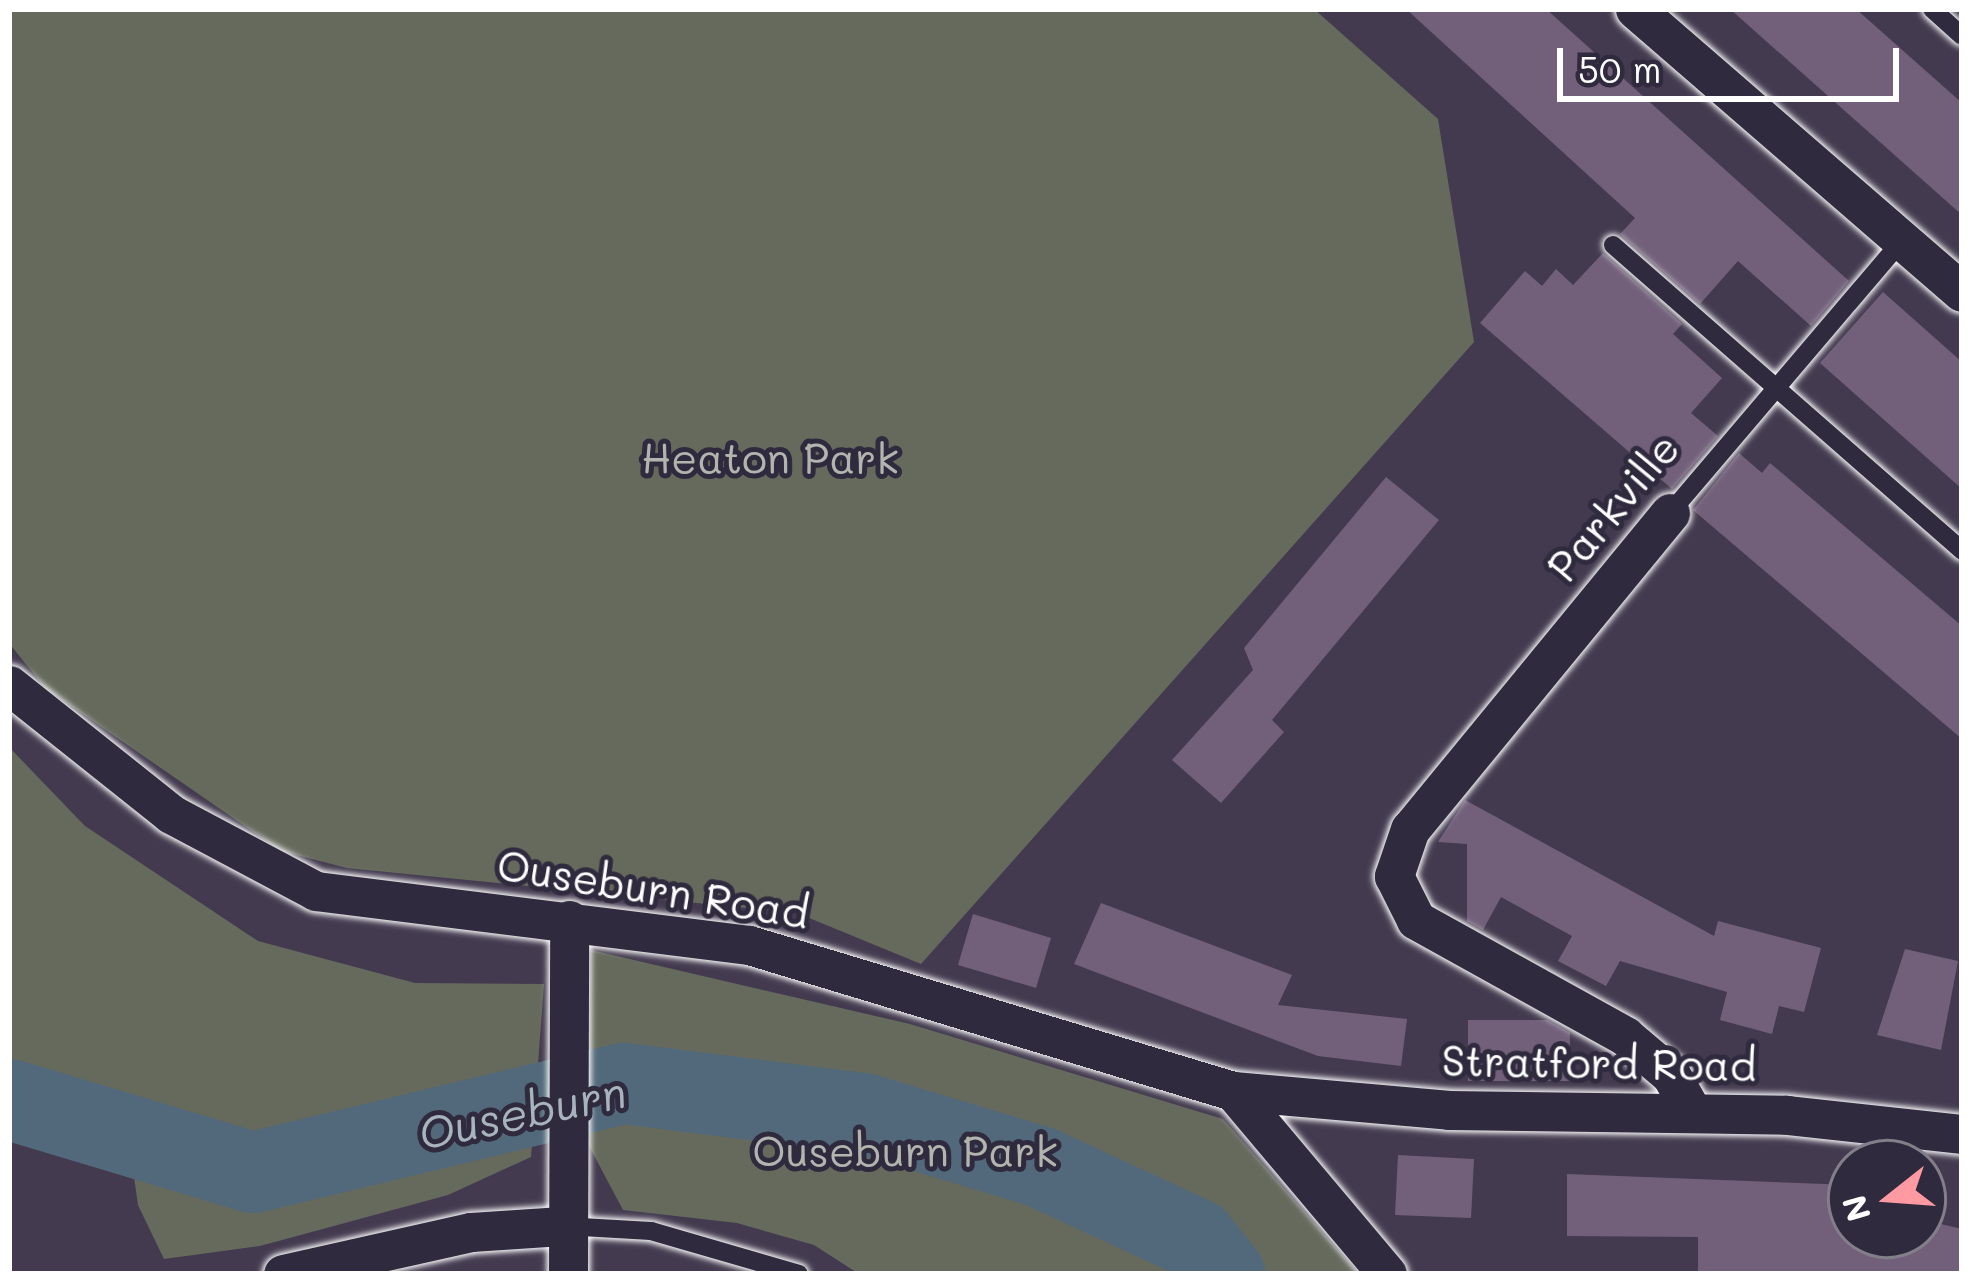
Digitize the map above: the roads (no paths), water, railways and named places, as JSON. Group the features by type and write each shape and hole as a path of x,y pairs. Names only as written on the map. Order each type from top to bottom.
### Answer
{"street":[{"path":"1635,9 1962,292"},
{"name":"Parkville","path":"1670,513 1402,841 1394,875 1416,920 1624,1036 1671,1075 1691,1110"},
{"name":"Ouseburn Road","path":"9,685 118,776 273,877 797,957 1233,1091"},
{"path":"568,920 561,1155 568,1274"},
{"path":"1233,1091 1388,1274"},
{"name":"Stratford Road","path":"1233,1091 1449,1110 1691,1110 1962,1134"},
{"path":"283,1274 471,1232 562,1226"}],"lane":[{"path":"1932,9 1962,36"},
{"name":"Parkville","path":"1670,513 1903,239"},
{"path":"1613,245 1962,551"},
{"path":"562,1226 651,1231 799,1274"}],"waterway":[{"name":"Ouseburn","path":"9,1099 252,1172 624,1083 863,1113 1039,1166 1196,1239 1224,1274"}],"park label":[{"name":"Heaton Park","path":"770,458"},
{"name":"Ouseburn Park","path":"905,1151"}]}
